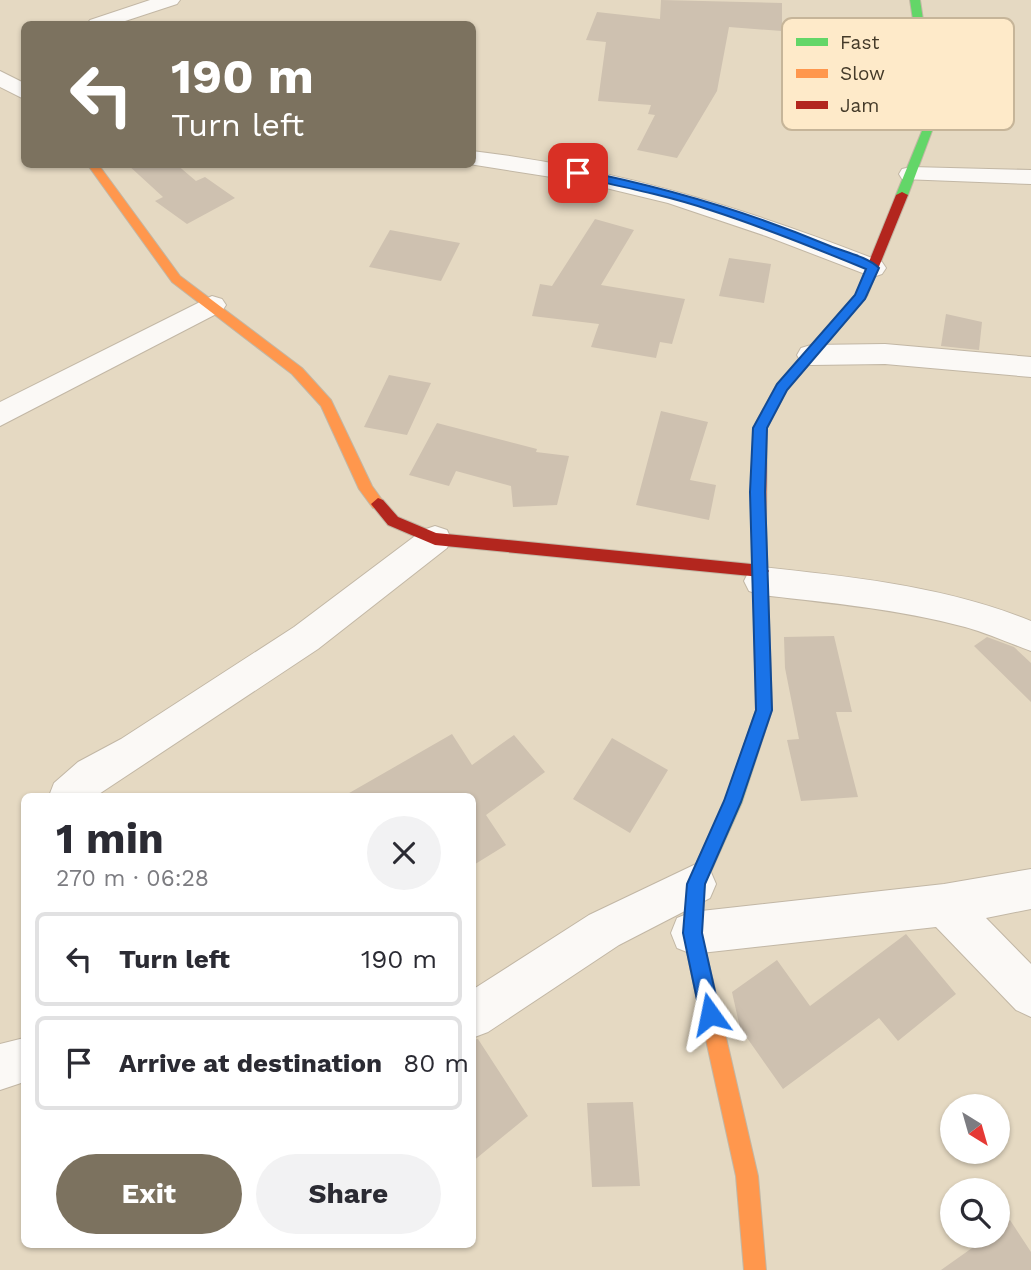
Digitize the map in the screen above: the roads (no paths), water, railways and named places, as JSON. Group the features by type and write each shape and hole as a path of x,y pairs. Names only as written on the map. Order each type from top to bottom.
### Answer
{"street":[{"path":"915,0 918,18"},
{"path":"107,21 156,6"},
{"path":"4,71 21,90"},
{"path":"755,1270 747,1176 692,933 696,884 733,802 764,710 758,492 760,428 782,387 861,296 927,130"},
{"path":"476,158 525,163 630,183 780,229 873,268"},
{"path":"95,168 176,279 297,370 326,403 366,489 393,521 435,539 761,576 869,594 967,612 1031,636"},
{"path":"911,174 1031,177"},
{"path":"0,415 212,305"},
{"path":"811,355 885,354 1031,367"},
{"path":"71,793 92,775 134,751 306,638 435,539"},
{"path":"476,1013 604,930 696,884"},
{"path":"692,933 944,905 1031,889"},
{"path":"944,905 1031,995"},
{"path":"0,1067 21,1061"}]}
